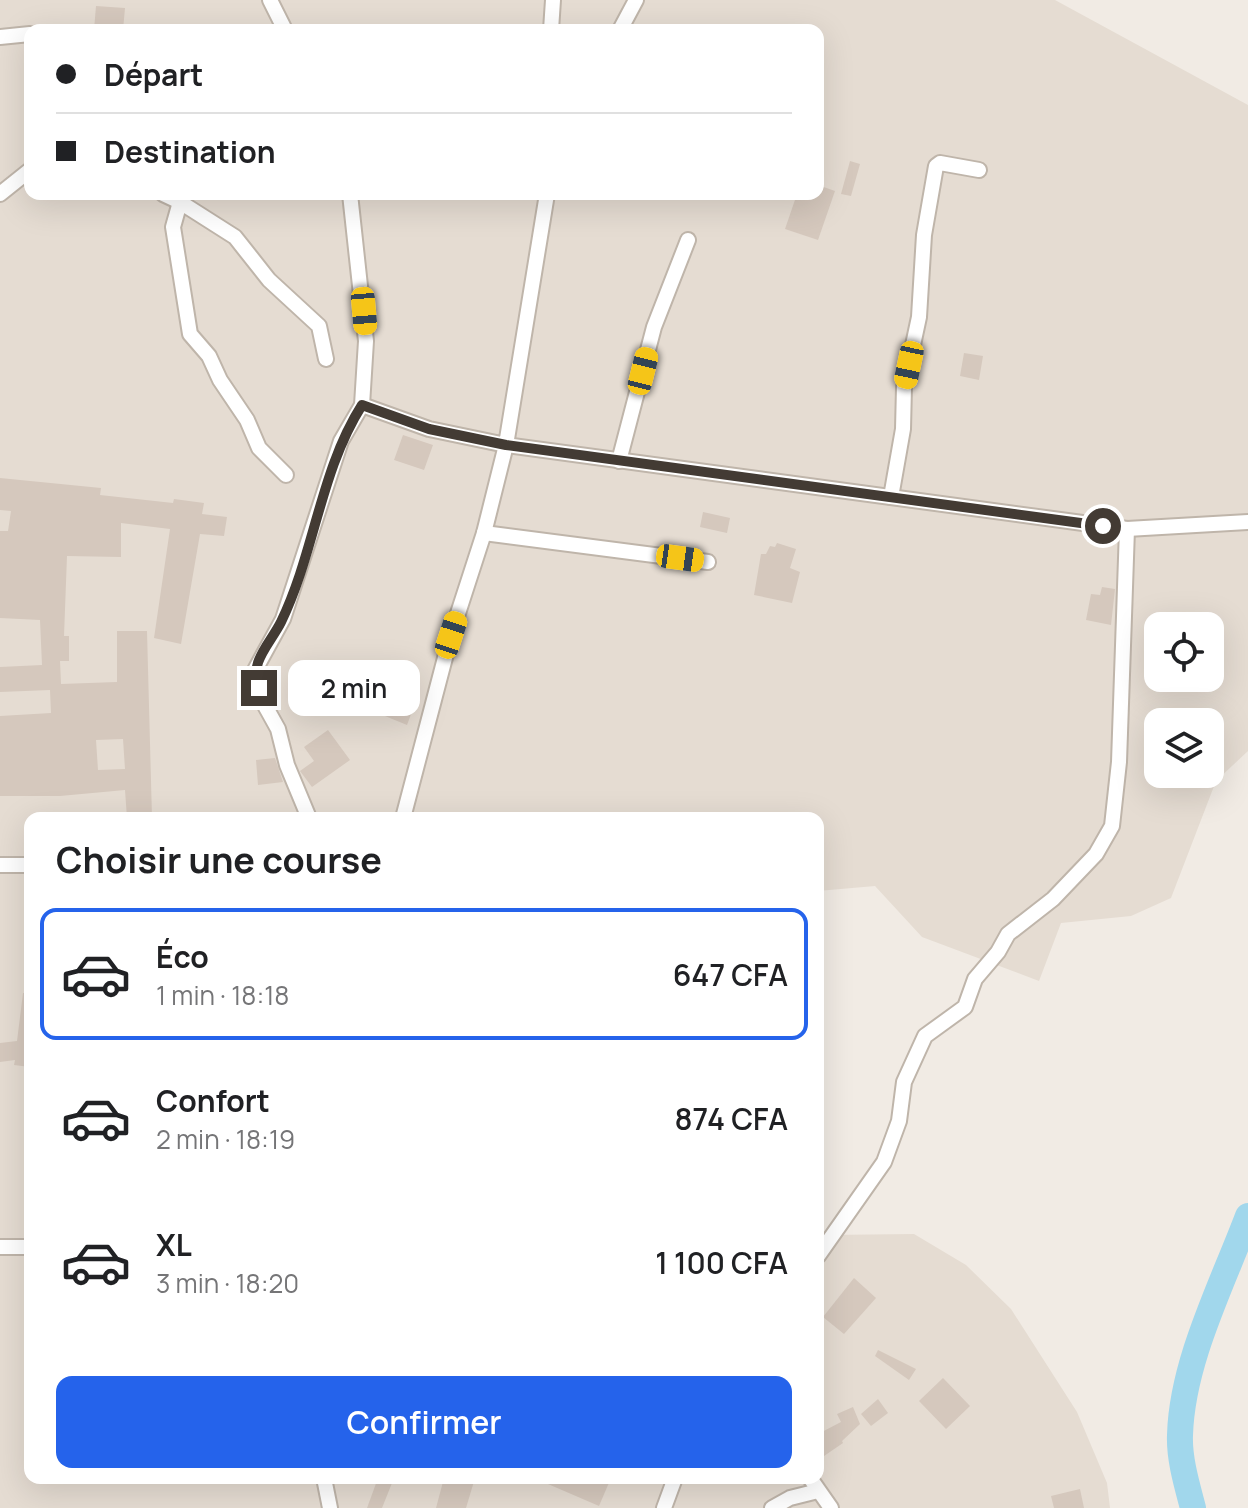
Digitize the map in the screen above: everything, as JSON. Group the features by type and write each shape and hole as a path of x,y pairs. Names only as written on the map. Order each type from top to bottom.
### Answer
{"street":[{"path":"270,0 282,24"},
{"path":"551,24 553,0"},
{"path":"623,24 636,0"},
{"path":"0,37 24,35"},
{"path":"891,497 903,429 904,387 919,317 924,235 936,166 940,163 979,170"},
{"path":"0,194 24,175"},
{"path":"182,200 173,227 190,334 209,356 220,380 247,420 259,448 286,475"},
{"path":"186,200 235,237 269,280 319,326 326,359"},
{"path":"307,812 287,765 278,729 254,677 283,619 341,441 362,405 366,341 351,200"},
{"path":"405,812 451,635 484,533 506,445 546,200"},
{"path":"619,461 654,327 688,240"},
{"path":"362,405 429,429 506,445 1127,529 1248,522"},
{"path":"824,1247 884,1162 899,1121 904,1082 925,1036 965,1007 975,979 998,952 1008,934 1053,899 1096,854 1112,826 1119,762 1127,529"},
{"path":"484,533 708,562"},
{"path":"0,865 24,865"},
{"path":"0,1247 24,1247"},
{"path":"325,1484 330,1508"},
{"path":"664,1508 673,1484"},
{"path":"772,1508 814,1484 831,1508"}],"shaded area":[{"path":"0,0 1055,0 1248,105 1248,751 1224,774 1224,708 1144,708 1144,788 1213,788 1171,898 1131,916 1061,923 1039,981 922,937 875,886 824,890 824,812 24,812 24,1484 824,1484 824,1232 826,1235 914,1234 966,1265 1011,1309 1077,1412 1107,1483 1110,1508 0,1508"}],"building":[{"path":"96,6 125,8 124,24 94,24"},
{"path":"850,161 860,164 851,196 841,194"},
{"path":"824,187 835,191 818,240 785,229 795,200 824,200"},
{"path":"964,353 983,356 979,380 960,376"},
{"path":"403,435 433,445 424,470 394,460"},
{"path":"0,478 101,488 100,495 204,503 202,514 227,517 224,536 200,534 181,644 154,638 170,529 121,523 121,557 67,556 64,636 69,636 69,661 60,661 61,684 117,682 117,631 147,631 152,812 127,812 125,790 60,796 0,796 0,716 51,713 50,690 0,692 0,667 42,665 40,620 0,618 0,531 8,531 11,511 0,510","holes":["123,739 125,769 98,770 96,740"]},
{"path":"703,512 730,518 727,533 700,527"},
{"path":"777,543 796,549 790,568 800,572 792,603 754,595 761,554 766,554 770,546 775,547"},
{"path":"1102,587 1115,589 1111,625 1086,620 1091,594 1100,595"},
{"path":"394,692 416,701 407,725 385,716"},
{"path":"328,730 350,760 312,787 300,771 314,761 304,747"},
{"path":"275,758 283,782 258,785 256,760"},
{"path":"24,993 24,1066 14,1065 15,1060 0,1062 0,1043 17,1041"},
{"path":"854,1278 876,1298 844,1334 824,1316"},
{"path":"878,1350 916,1369 909,1380 875,1356"},
{"path":"943,1378 970,1406 946,1429 919,1401"},
{"path":"878,1399 888,1413 871,1426 861,1414"},
{"path":"853,1407 860,1424 843,1443 824,1456 824,1431 841,1422 837,1414"},
{"path":"376,1484 392,1484 382,1508 367,1508"},
{"path":"442,1484 473,1484 466,1508 436,1508"},
{"path":"548,1484 608,1484 599,1506"},
{"path":"1080,1489 1084,1508 1054,1508 1051,1496"}],"waterway":[{"path":"1193,1508 1181,1453 1182,1407 1205,1324 1248,1216"}],"route":[{"path":"259,688 254,677 258,660 283,619 341,441 362,405 429,429 506,445 1103,526"}]}
